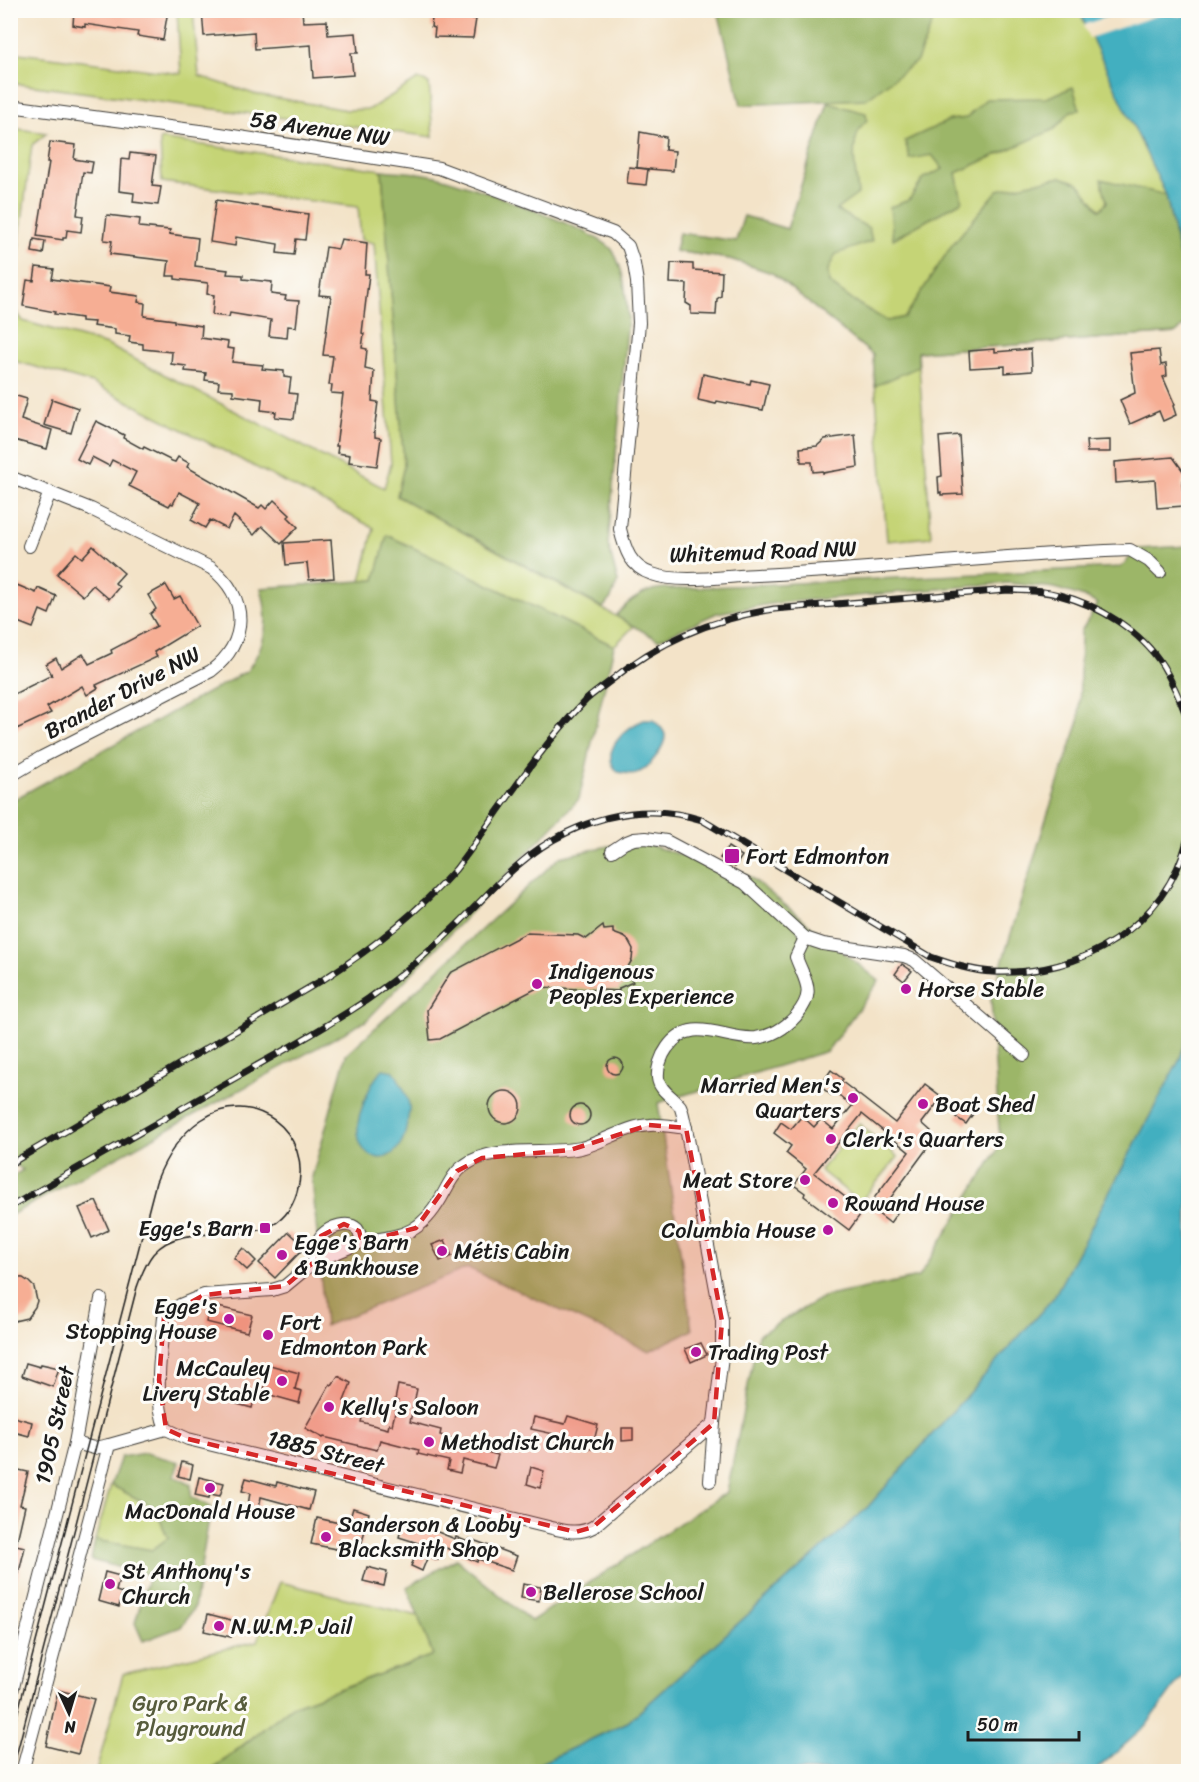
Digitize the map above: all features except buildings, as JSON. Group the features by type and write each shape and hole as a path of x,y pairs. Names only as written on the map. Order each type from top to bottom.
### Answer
{"street":[{"name":"58 Avenue NW","path":"10,106 207,132 440,168 613,233"},
{"name":"Whitemud Road NW","path":"613,233 628,246 638,282 639,323 620,529 626,552 638,567 652,574 674,579 792,574 1130,550 1149,561 1160,572"},
{"name":"Brander Drive NW","path":"10,477 132,527 211,568 227,582 239,611 234,645 228,655 211,671 42,757 10,776"},
{"path":"29,546 50,492"},
{"path":"612,851 634,839 666,841 744,883 805,938 823,944 904,956 914,960 1024,1055"},
{"path":"710,1481 722,1357 722,1321 686,1128 680,1107 659,1084 658,1076 663,1054 677,1036 689,1031 712,1030 744,1038 754,1038 764,1037 788,1025 805,1003 807,991 804,974 795,957 805,938"},
{"path":"75,1443 94,1448 166,1429 162,1420 159,1380 164,1317 180,1305 204,1295 272,1290 285,1286 314,1262 362,1242 395,1236 416,1228 432,1212 457,1171 467,1163 496,1154 570,1150 649,1125 686,1128"},
{"path":"314,1262 315,1250 321,1236 332,1228 344,1224 354,1227 359,1231 362,1242"},
{"name":"1905 Street","path":"10,1699 15,1660 75,1443 101,1299"},
{"name":"1885 Street","path":"166,1429 188,1439 576,1532 593,1527 714,1424"},
{"path":"22,1772 109,1445"}],"highlighted area":[{"path":"649,1125 686,1128 722,1321 714,1423 593,1527 576,1532 188,1439 166,1429 159,1380 164,1317 204,1295 285,1286 314,1262 321,1236 344,1224 359,1231 362,1242 416,1228 457,1171 482,1158 570,1150"}],"green space":[{"path":"718,10 937,11 917,61 866,99 741,105"},
{"path":"177,11 193,11 199,76 254,94 347,110 370,109 418,79 429,83 433,137 11,83 11,52 181,74"},
{"path":"858,11 1079,11 1166,195 1188,322 1176,333 918,352 931,537 887,541 873,355 772,273 730,259 675,251 679,233 736,241 744,216 787,229"},
{"path":"1073,87 1080,110 1071,111 1055,129 956,173 962,201 893,239 890,207 909,200 924,178 943,169 932,155 910,159 905,141 950,120 966,118 986,99 1046,98"},
{"path":"828,103 866,113 867,120 861,127 855,145 858,194 836,210 869,228 872,241 836,254 828,270 829,283 855,302 887,321 905,317 952,245 998,190 1061,177 1078,183 1100,210 1107,202 1101,179 1166,195 1188,295 1188,322 1176,333 918,352 918,367 875,386 873,355 772,273 730,259 675,251 679,233 736,241 744,216 787,229"},
{"path":"11,128 47,133 32,145 11,304"},
{"path":"160,139 382,170 404,466 397,496 634,626 614,646 387,535 375,580 361,581 374,528 92,383 11,360 11,304 23,321 107,345 384,488 391,464 374,243 361,240 358,207 162,182"},
{"path":"382,170 436,176 474,188 584,232 603,242 613,251 626,292 628,318 608,544 618,582 611,598 603,608 397,496 404,465"},
{"path":"387,535 614,646 579,799 366,1021 11,1215 11,1177 23,1170 10,1161 11,801 247,671 259,651 265,632 264,600 261,588 375,580"},
{"path":"1188,546 1188,1033 1180,1059 1054,1297 866,1509 628,1722 524,1771 210,1772 292,1706 433,1655 407,1587 456,1559 531,1621 727,1492 758,1335 823,1297 919,1277 1000,1146 991,999 1046,819 1079,721 1081,631 1098,604 1055,588 1008,583 776,603 717,613 658,640 616,616 633,599 663,588 1121,567 1138,549"},
{"path":"649,845 749,876 879,981 827,1051 658,1103 692,1330 649,1351 468,1268 325,1326 312,1177 346,1055 560,857 608,846"},
{"path":"859,1124 898,1157 860,1202 820,1170"},
{"path":"145,1453 179,1462 174,1476 191,1485 191,1497 211,1507 194,1608 181,1627 143,1641 135,1623 149,1575 91,1560 95,1540 152,1550 168,1538 155,1508 111,1485 121,1457"},
{"path":"111,1485 155,1508 168,1538 152,1550 95,1540"},
{"name":"Gyro Park & Playground","path":"280,1582 418,1616 433,1655 292,1706 210,1771 96,1772 123,1674 257,1641"}],"water":[{"path":"1079,11 1188,11 1188,295 1166,195"},
{"path":"644,720 653,720 662,729 665,735 663,745 651,763 641,771 633,774 618,772 613,765 612,749 629,728"},
{"path":"1188,1033 1188,1668 1146,1726 1095,1771 524,1771 628,1722 866,1509 1054,1297 1180,1059"},
{"path":"383,1069 394,1071 405,1092 409,1114 402,1141 394,1152 384,1157 374,1157 365,1151 359,1140 358,1124 369,1091"}],"pier":[{"path":"1127,10 1188,11 1180,16 1165,13 1089,38 1083,25"}],"tram line":[{"path":"10,1742 156,1182 174,1148 201,1120 221,1111 240,1108 259,1112 275,1120 288,1134 297,1151 300,1170 297,1192 286,1214 271,1226 252,1232 189,1236 169,1242 153,1254 145,1266 137,1287 12,1772"}],"railway":[{"path":"10,1164 324,979 377,942 410,915 456,869 549,742 584,702 647,655 706,626 774,609 1008,590 1053,593 1074,599 1104,613 1118,621 1143,642 1163,666 1188,720"},
{"path":"10,1207 352,1010 427,953 508,874 535,851 566,833 599,820 632,813 650,812 684,815 702,820 931,957 969,969 993,972 1026,971 1058,965 1088,955 1115,940 1140,921 1160,897 1177,869 1188,838"}],"place":[{"name":"Fort Edmonton","path":"732,856"},
{"name":"Indigenous Peoples Experience","path":"537,984"},
{"name":"Horse Stable","path":"906,989"},
{"name":"Married Men's Quarters","path":"853,1098"},
{"name":"Boat Shed","path":"923,1104"},
{"name":"Clerk's Quarters","path":"831,1139"},
{"name":"Meat Store","path":"805,1180"},
{"name":"Rowand House","path":"833,1203"},
{"name":"Egge's Barn","path":"265,1228"},
{"name":"Columbia House","path":"828,1230"},
{"name":"Métis Cabin","path":"442,1251"},
{"name":"Egge's Barn & Bunkhouse","path":"282,1255"},
{"name":"Egge's Stopping House","path":"229,1319"},
{"name":"Fort Edmonton Park","path":"268,1335"},
{"name":"Trading Post","path":"696,1352"},
{"name":"McCauley Livery Stable","path":"282,1381"},
{"name":"Kelly's Saloon","path":"329,1407"},
{"name":"Methodist Church","path":"429,1442"},
{"name":"MacDonald House","path":"210,1488"},
{"name":"Sanderson & Looby Blacksmith Shop","path":"326,1537"},
{"name":"St Anthony's Church","path":"110,1584"},
{"name":"Bellerose School","path":"531,1592"},
{"name":"N.W.M.P Jail","path":"219,1626"}]}
